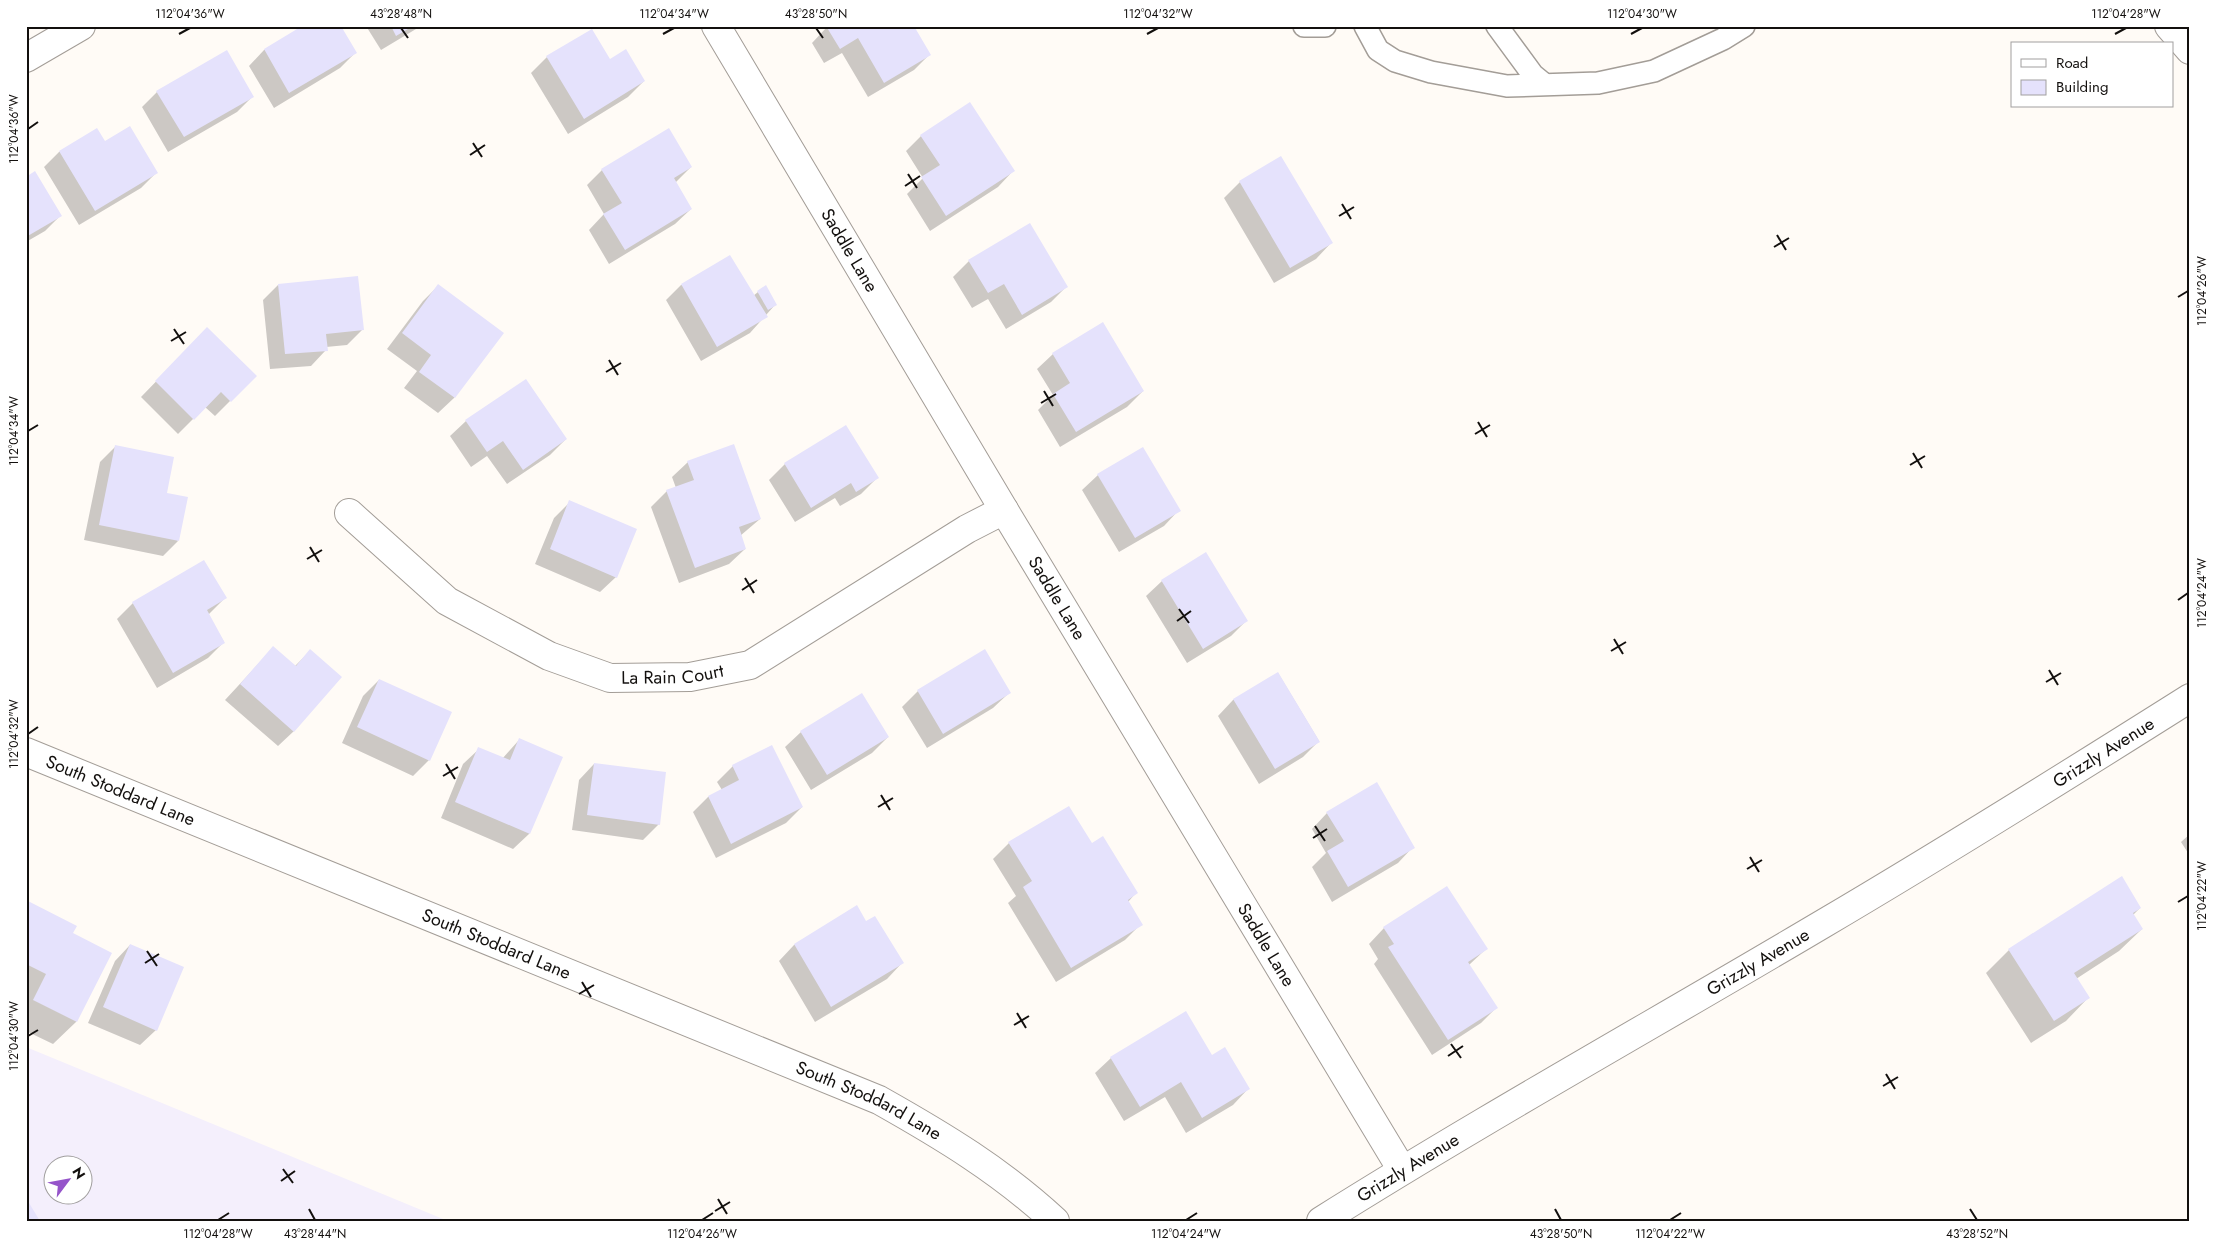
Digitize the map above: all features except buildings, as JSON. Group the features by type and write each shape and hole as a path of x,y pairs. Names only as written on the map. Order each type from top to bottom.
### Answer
{"street":[{"path":"26,58 81,26"},
{"name":"Saddle Lane","path":"716,26 1004,510 1402,1170"},
{"path":"2169,26 2190,50"},
{"name":"La Rain Court","path":"349,512 447,601 549,656 610,678 690,677 750,664 967,529 1004,510"},
{"name":"Grizzly Avenue","path":"1321,1221 1402,1170 1823,924 2002,816 2190,698"},
{"name":"South Stoddard Lane","path":"26,752 879,1100 947,1138 1020,1189 1055,1221"}],"lane":[{"path":"1304,26 1326,26"},
{"path":"1365,26 1378,50 1395,62 1430,72 1507,86 1598,83 1654,70 1682,59 1744,26"},
{"path":"1497,26 1533,75 1544,84"}],"shaded area":[{"path":"26,1047 448,1221 26,1221"}]}
